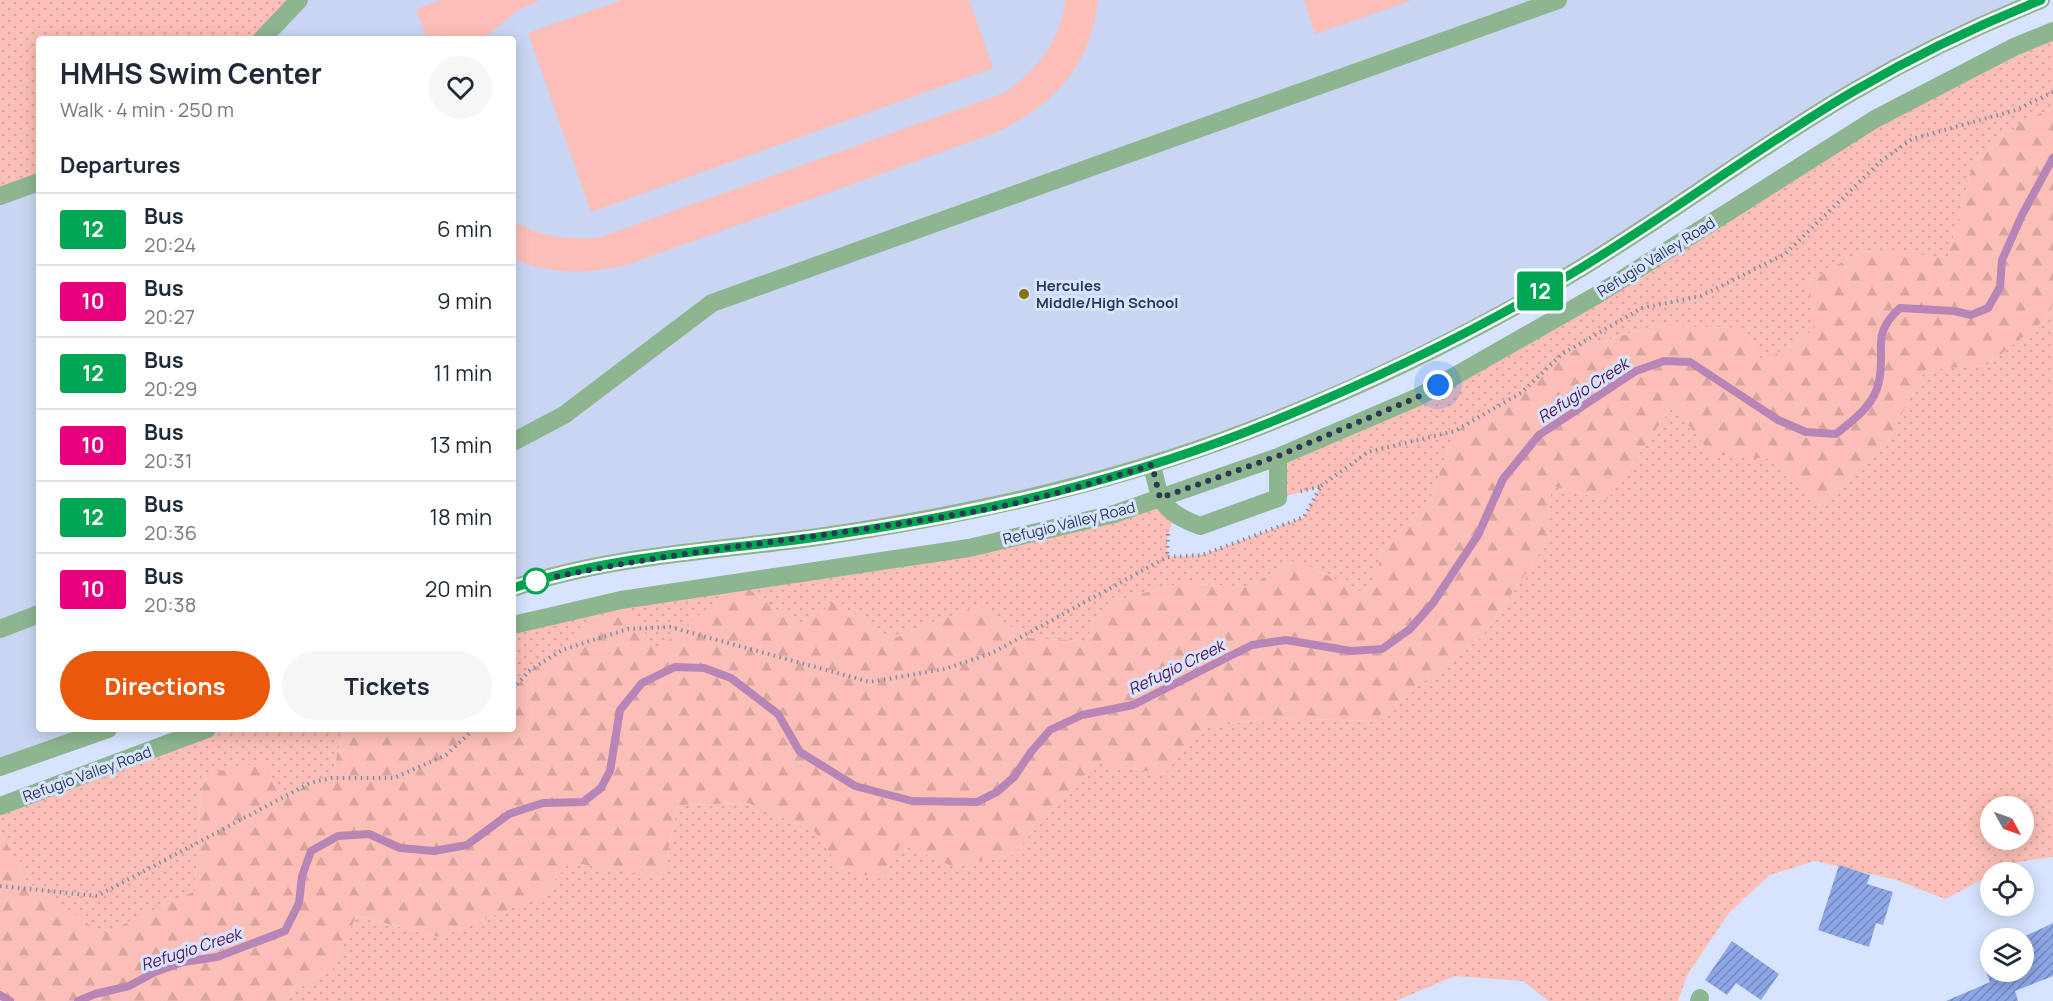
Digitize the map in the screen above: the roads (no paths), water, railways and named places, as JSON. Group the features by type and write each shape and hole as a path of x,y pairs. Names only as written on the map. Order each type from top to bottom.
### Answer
{"street":[{"path":"265,36 299,0"},
{"path":"516,440 564,415 712,303 1558,0"},
{"name":"Refugio Valley Road","path":"516,587 597,567 823,536 974,512 1152,465 1273,422 1395,369 1479,325 1581,268 1852,92 1928,50 2041,0"},
{"name":"Refugio Valley Road","path":"516,624 621,600 969,548 1113,514 1278,456 1418,397 1597,295 1875,118 2014,47 2053,31"},
{"path":"0,196 36,183"},
{"path":"1152,465 1160,498 1174,516 1200,526 1278,498 1278,456"},
{"path":"0,629 36,615"},
{"path":"0,767 99,732"},
{"name":"Refugio Valley Road","path":"0,806 199,732"}],"waterway":[{"name":"Refugio Creek","path":"78,1001 95,994 129,986 155,972 183,962 217,957 285,931 299,903 302,876 311,851 338,836 369,834 400,848 434,851 467,845 509,814 543,803 583,802 601,788 610,771 620,710 642,683 675,667 704,668 731,678 778,714 800,752 855,786 912,801 977,802 997,792 1014,777 1050,730 1082,715 1133,705 1252,645 1286,640 1351,651 1382,649 1410,629 1433,603 1478,535 1503,479 1539,435 1636,371 1664,361 1690,362 1778,420 1806,432 1836,434 1868,405 1877,390 1881,370 1882,335 1885,326 1900,308 1954,311 1971,315 1988,308 2000,287 2002,260 2022,215 2053,158"},
{"name":"Refugio Creek","path":"0,995 10,1001"}],"place":[{"name":"Hercules Middle/High School","path":"1024,294"}]}
